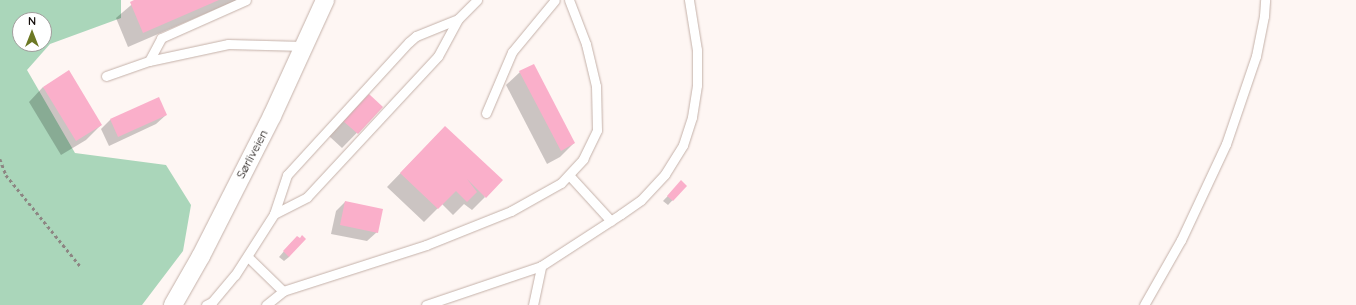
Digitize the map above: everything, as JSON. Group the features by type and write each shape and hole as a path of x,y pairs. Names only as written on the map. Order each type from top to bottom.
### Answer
{"street":[{"name":"Sørliveien","path":"173,305 201,256 234,188 272,116 325,0"}],"lane":[{"path":"149,61 161,38 246,0"},
{"path":"274,214 307,197 412,86 438,56 458,19 477,0"},
{"path":"486,113 512,52 555,0"},
{"path":"266,305 283,291 426,244 511,211 561,183 569,175 583,159 597,130 596,86 586,44 569,0"},
{"path":"426,305 541,266 641,200 665,174 683,145 692,117 697,85 697,50 689,0"},
{"path":"1144,305 1181,240 1226,144 1256,56 1264,16 1265,0"},
{"path":"206,305 229,283 248,257 274,214 287,175 323,134 416,36 458,19"},
{"path":"106,76 149,61 228,44 303,46"},
{"path":"569,175 610,221"},
{"path":"248,257 283,291"},
{"path":"533,305 541,266"}],"path":[{"path":"0,159 6,175 81,267"}],"green space":[{"path":"0,0 121,0 121,18 52,43 52,12 12,12 12,52 43,52 27,70 75,153 166,165 191,205 183,251 142,305 0,305"}],"building":[{"path":"134,0 219,0 143,33 130,2"},
{"path":"534,64 575,143 561,151 519,71"},
{"path":"69,70 102,125 76,141 43,87"},
{"path":"369,94 383,107 358,134 343,121"},
{"path":"159,97 167,115 118,137 110,119"},
{"path":"445,126 503,180 486,198 467,179 477,192 467,202 456,191 438,209 400,173"},
{"path":"681,180 687,186 673,201 667,196"},
{"path":"345,201 383,209 378,233 340,225"},
{"path":"302,235 306,239 289,257 283,251 297,236 300,238"}]}
